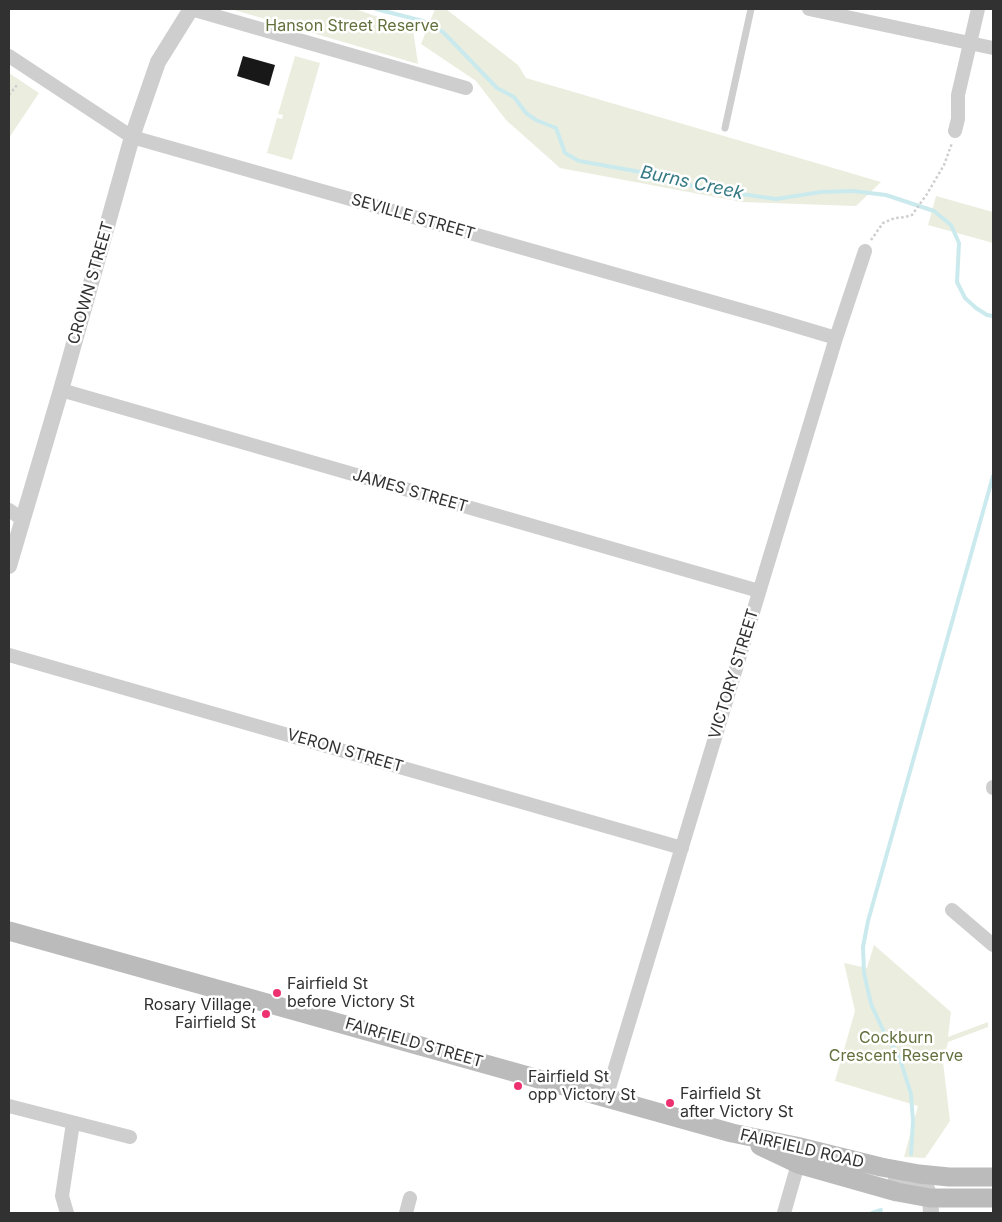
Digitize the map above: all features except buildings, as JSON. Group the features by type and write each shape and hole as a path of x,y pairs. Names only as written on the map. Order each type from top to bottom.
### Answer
{"main road":[{"name":"FAIRFIELD STREET","path":"9,930 732,1133"},
{"name":"FAIRFIELD ROAD","path":"732,1133 797,1155 864,1184 930,1206 993,1198"},
{"name":"FAIRFIELD ROAD","path":"797,1155 919,1174 949,1177 993,1177"}],"street":[{"path":"191,9 466,88"},
{"name":"CROWN STREET","path":"9,566 16,515 61,390 132,137 158,62 191,9"},
{"path":"809,9 993,48"},
{"path":"955,131 958,119 958,95 978,9"},
{"name":"SEVILLE STREET","path":"9,56 132,137 836,338"},
{"name":"VICTORY STREET","path":"606,1098 836,338 865,251"},
{"name":"JAMES STREET","path":"61,390 759,591"},
{"name":"VERON STREET","path":"9,655 682,848"},
{"path":"952,910 993,944"},
{"path":"9,1106 130,1138"},
{"path":"67,1213 62,1196 73,1123"},
{"path":"784,1213 797,1155"},
{"path":"406,1213 410,1198"}],"lane":[{"path":"725,128 751,9"}],"path":[{"path":"9,95 17,85"},
{"path":"865,251 872,237 883,223 895,218 912,215 928,194 944,165 955,131"}],"green space":[{"name":"Hanson Street Reserve","path":"231,9 355,9 413,29 418,64"},
{"path":"435,9 446,9 518,65 526,78 881,182 856,206 742,202 560,168 506,120 476,81 421,44"},
{"path":"295,56 320,63 292,160 267,153 277,118 282,119 283,115 278,114"},
{"path":"9,73 39,93 9,138"},
{"path":"936,196 993,212 993,243 928,225"},
{"name":"Cockburn Crescent Reserve","path":"874,945 951,1012 948,1037 988,1022 988,1027 948,1042 943,1062 950,1121 925,1158 904,1157 918,1106 835,1081 855,1011 844,963 867,968"}],"waterway":[{"name":"Burns Creek","path":"376,9 423,21 443,32 497,88 514,97 526,113 536,120 556,128 565,153 579,161 663,176 689,185 713,190 776,199 821,192 853,191 886,195 934,211 951,225 959,243 957,282 965,298 976,308 987,315 993,316"},
{"path":"911,1154 913,1121 911,1094 899,1056 884,1032 871,1004 864,973 863,947 868,921 993,476"},
{"path":"872,1213 881,1210"}],"place":[{"name":"Fairfield St before Victory St","path":"277,993"},
{"name":"Rosary Village, Fairfield St","path":"266,1014"},
{"name":"Fairfield St opp Victory St","path":"518,1086"},
{"name":"Fairfield St after Victory St","path":"670,1103"}]}
